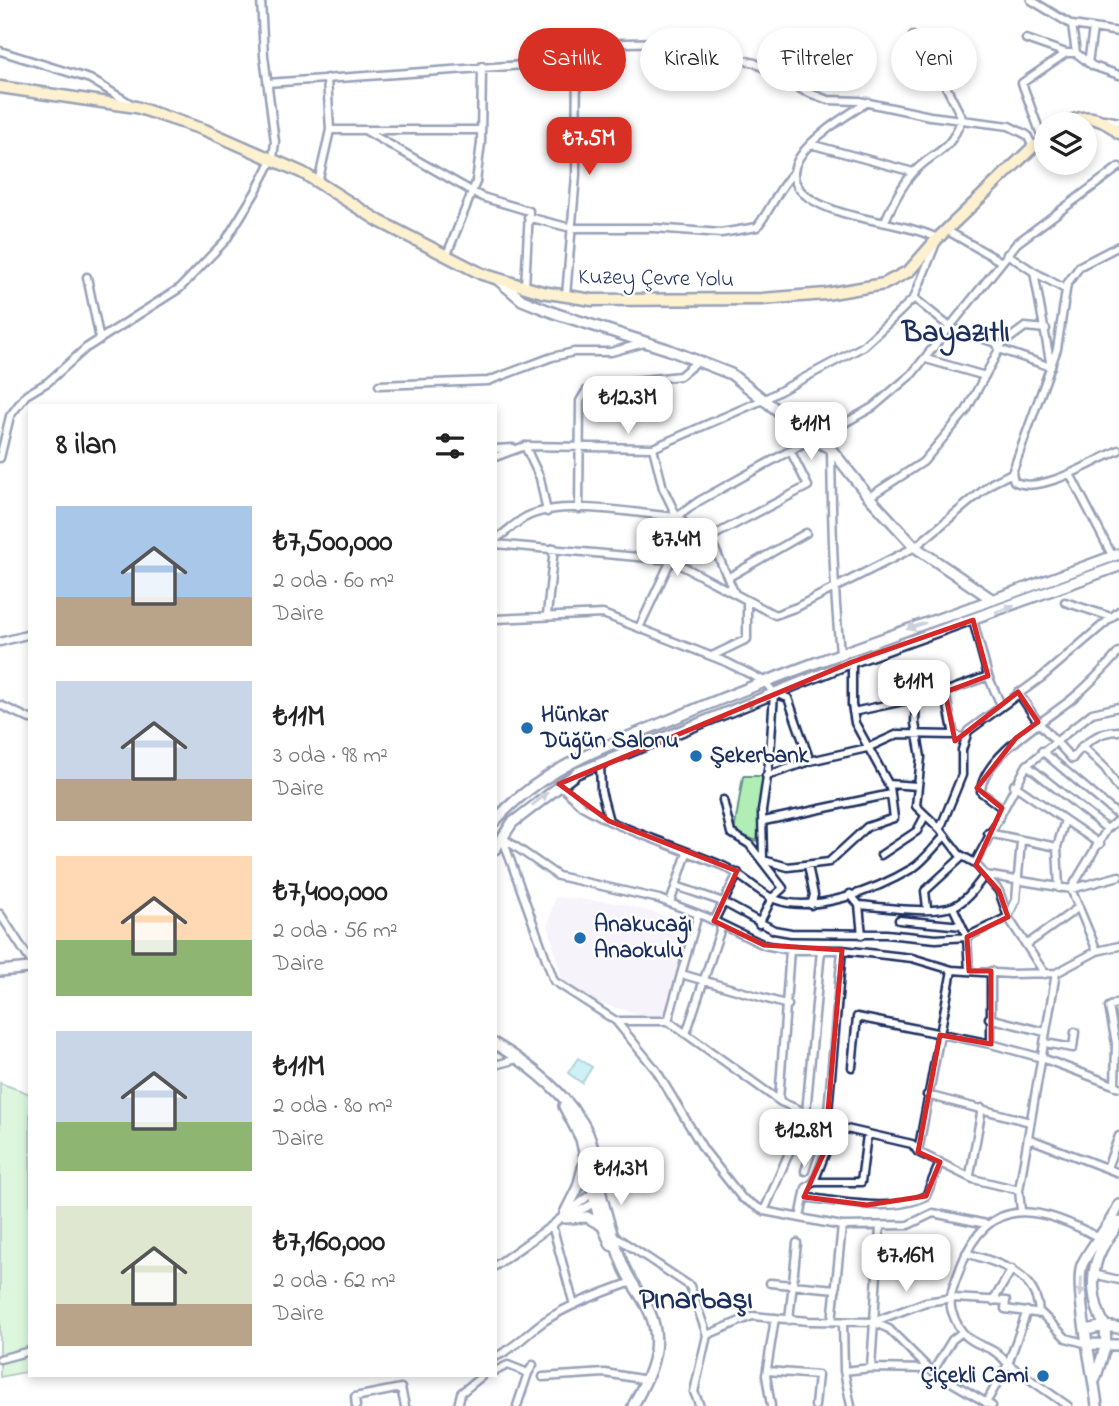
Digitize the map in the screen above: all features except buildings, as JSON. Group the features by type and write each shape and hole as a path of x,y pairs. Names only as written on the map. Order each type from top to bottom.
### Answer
{"main road":[{"name":"Kuzey Çevre Yolu","path":"0,86 136,107 205,130 274,158 379,221 446,257 497,279 566,296 703,301 850,291 884,284 909,271 938,238 1032,147"},
{"path":"1098,118 1119,133"},
{"path":"497,279 522,300 556,314 699,360 732,374 814,439 831,449 915,547 993,600"},
{"path":"497,820 510,804 555,771 590,753 840,652 1116,556"},
{"path":"497,846 508,828 559,784 600,763 852,662 1119,566"},
{"path":"0,971 28,968"},
{"path":"497,1045 519,1059 556,1092 582,1122 590,1139 603,1226 651,1314 655,1331 655,1354 647,1380 633,1406"},
{"path":"556,1092 581,1139 597,1190"},
{"path":"584,1155 578,1187 565,1216 587,1217 603,1226"},
{"path":"599,1201 623,1267"},
{"path":"1097,1406 1079,1295 1082,1265 1101,1239 1119,1205"},
{"path":"1094,1381 1106,1345 1105,1326 1096,1310 1093,1274 1101,1249 1116,1232 1119,1222"},
{"path":"1086,1330 1105,1326 1119,1328"},
{"path":"1089,1344 1119,1345"}],"street":[{"path":"0,458 10,415 26,395 48,382 86,348 180,288 226,240 274,158 275,142 267,83 261,0"},
{"path":"1031,0 1072,25 1119,32"},
{"path":"1072,25 1076,53"},
{"path":"1088,62 1093,29"},
{"path":"1026,39 1066,53 1076,53 1088,62 1119,75"},
{"path":"626,43 670,42 755,63 795,86 828,100 868,103 1018,130 1027,135 1032,147"},
{"path":"0,51 90,79 136,107"},
{"path":"1034,114 1022,83 1066,53"},
{"path":"267,83 518,64"},
{"path":"446,257 474,193 481,130 482,66"},
{"path":"318,183 330,130 327,78"},
{"path":"566,296 578,91"},
{"path":"948,91 962,118"},
{"path":"528,217 571,228 654,228 721,233 757,227 770,210 782,185 793,173 795,163 823,129 868,103"},
{"path":"885,221 897,195 913,172 946,149 962,118"},
{"path":"1098,118 1119,121"},
{"path":"330,130 481,130"},
{"path":"366,131 474,193 528,211 525,287"},
{"path":"810,144 913,172"},
{"path":"497,540 527,517 547,512 579,509 677,517 699,501 873,407 926,359 1000,261 1017,243 1119,167"},
{"path":"497,449 526,446 653,448 765,399 862,347 914,298 938,238 910,226 846,214 812,200 802,192 793,173"},
{"path":"946,230 1000,261"},
{"path":"1119,246 1080,266 1065,289 1057,349 1012,473 1014,481 1031,486 1070,474 1119,450"},
{"path":"1007,254 1065,289"},
{"path":"1034,272 1051,367"},
{"path":"88,277 100,340"},
{"path":"914,298 951,328 996,343 999,349 1051,367"},
{"path":"869,496 923,462 966,411 1002,344 1025,327 1046,329"},
{"path":"379,385 488,381 552,357 574,352 611,352 646,342"},
{"path":"926,359 985,376"},
{"path":"579,509 580,401 586,391 614,383 680,376 699,360"},
{"path":"0,421 7,427"},
{"path":"526,446 540,478 547,512"},
{"path":"497,456 515,448"},
{"path":"653,448 663,488 677,517 715,549 735,594"},
{"path":"831,449 834,586 840,652"},
{"path":"703,541 808,486 790,450"},
{"path":"497,542 671,560 775,615 797,607 915,547 992,483 1012,473"},
{"path":"1070,474 1116,556"},
{"path":"639,628 671,560 677,517"},
{"path":"729,577 806,533"},
{"path":"547,615 554,548"},
{"path":"712,656 747,639 747,602"},
{"path":"1065,603 1111,617"},
{"path":"940,830 962,775 962,750 968,731 1042,677 1119,611"},
{"path":"497,619 603,614 712,656 764,681 774,694 788,698 810,761"},
{"path":"972,620 988,676 1001,705"},
{"path":"0,642 28,635"},
{"path":"1002,808 981,792 981,784 1016,738 1072,699 1119,652"},
{"path":"763,860 788,867 829,862 867,827 894,818 888,783 866,748 853,712 852,662"},
{"path":"853,712 945,692 988,676"},
{"path":"945,692 954,735"},
{"path":"1018,692 1038,722 1072,759 1082,746 1110,731 1119,731"},
{"path":"763,860 762,811 770,756 774,694"},
{"path":"916,697 920,757 916,806 940,830 943,838 962,857 975,863 999,891 1008,917 1045,974"},
{"path":"0,705 28,718"},
{"path":"975,863 988,833 1027,765 1092,713 1118,705"},
{"path":"766,776 810,761 866,748 898,734 954,735 966,738"},
{"path":"1082,746 1105,768 1119,789"},
{"path":"1042,751 1119,818 1107,830 1071,889"},
{"path":"600,763 601,791 609,821"},
{"path":"1027,765 1107,830"},
{"path":"888,783 918,786"},
{"path":"559,784 582,806 609,821 648,839 738,873 772,898 792,905 811,905 850,894 915,867 943,838"},
{"path":"1014,785 1100,844"},
{"path":"764,821 891,793"},
{"path":"723,800 731,833 749,844 783,888 772,898 759,924"},
{"path":"881,855 917,831 925,816"},
{"path":"1059,888 1058,847 1065,820"},
{"path":"497,823 508,828"},
{"path":"988,833 1058,847"},
{"path":"502,837 558,876 670,903 764,946 790,950 842,950 912,958 952,970 1045,974 1056,973 1097,951 1119,946"},
{"path":"502,837 554,981 616,1021 656,1070 719,1169 741,1198 764,1211 842,1226 908,1225 933,1213 986,1224"},
{"path":"676,886 723,902 759,924 791,933 936,939 967,937 1008,917 1016,900 1021,841"},
{"path":"670,903 687,853"},
{"path":"927,908 925,891 962,857"},
{"path":"808,865 814,895 811,905"},
{"path":"714,921 738,873"},
{"path":"985,875 1071,889 1119,876"},
{"path":"859,905 953,907 968,897 985,875"},
{"path":"1071,889 1097,951"},
{"path":"850,894 859,905 862,935"},
{"path":"953,907 967,937 969,971"},
{"path":"1026,945 1079,907"},
{"path":"0,914 28,957"},
{"path":"668,1021 698,914"},
{"path":"899,920 962,926"},
{"path":"686,1034 722,925"},
{"path":"779,1100 790,950"},
{"path":"764,1211 806,1113 821,950"},
{"path":"805,1171 824,1123 842,950"},
{"path":"918,1152 952,970"},
{"path":"991,971 991,1044"},
{"path":"1021,1211 1019,1189 1030,1139 1030,1122 1056,973"},
{"path":"681,974 788,1005"},
{"path":"852,1067 857,1017 991,1044 1042,1058 1117,1087 1116,1043 1109,1007 1119,1002"},
{"path":"989,1018 1045,1032"},
{"path":"616,1021 668,1021 779,1100 824,1123 912,1144 918,1152 970,1175 973,1179 1019,1189"},
{"path":"1045,1043 1073,1048 1075,1032"},
{"path":"497,1064 519,1059"},
{"path":"927,1095 1030,1122"},
{"path":"970,1175 982,1108"},
{"path":"800,1218 806,1188 814,1182 836,1126"},
{"path":"814,1182 860,1182 867,1135"},
{"path":"1107,1168 1119,1136"},
{"path":"1030,1139 1119,1173"},
{"path":"804,1197 866,1205 918,1200 926,1196 940,1162"},
{"path":"497,1265 597,1190"},
{"path":"565,1216 599,1201"},
{"path":"1068,1406 1008,1364 993,1350 971,1343 962,1332 949,1300 970,1242 986,1224 1021,1211 1079,1227 1101,1239"},
{"path":"552,1225 574,1305"},
{"path":"832,1322 842,1226"},
{"path":"871,1368 880,1227"},
{"path":"613,1235 690,1286 707,1335 701,1350 694,1392 700,1406"},
{"path":"789,1320 797,1243"},
{"path":"966,1253 1012,1269 1026,1280 1039,1298 1039,1313"},
{"path":"993,1301 1012,1269"},
{"path":"1093,1274 1119,1280"},
{"path":"497,1356 507,1352 546,1320 574,1305 632,1282"},
{"path":"770,1283 836,1289"},
{"path":"707,1335 752,1316 789,1320 873,1322 913,1306 949,1300 1006,1301 1006,1308 1039,1313 1066,1338 1089,1344"},
{"path":"873,1322 889,1329 931,1370 989,1404 1008,1364 1027,1311"},
{"path":"771,1406 767,1371 775,1318"},
{"path":"843,1322 844,1371 851,1406"},
{"path":"1076,1340 1086,1330"},
{"path":"931,1370 952,1340 962,1332"},
{"path":"0,1359 28,1352"},
{"path":"517,1406 533,1365"},
{"path":"497,1370 509,1366 528,1373"},
{"path":"844,1371 871,1368 931,1370"},
{"path":"767,1371 818,1375 815,1406"},
{"path":"543,1377 605,1374 647,1380"},
{"path":"458,1406 461,1393 481,1377"},
{"path":"356,1406 355,1398 401,1388 405,1406"}],"highlighted area":[{"path":"973,620 988,676 945,692 955,741 1018,692 1038,722 1016,738 977,788 1002,808 976,865 999,891 1008,917 967,937 969,971 991,971 991,1044 940,1035 918,1152 940,1162 926,1196 867,1205 804,1197 836,1126 827,1123 842,950 764,945 714,921 737,871 609,821 559,784 852,662"}],"shaded area":[{"path":"555,897 619,903 663,915 690,929 664,1021 594,1002 562,981 548,924"}],"green space":[{"path":"743,776 763,776 757,841 734,832"},
{"path":"0,1083 28,1093 28,1371 0,1377"}],"water":[{"path":"578,1058 592,1067 582,1083 568,1073"}],"place":[{"name":"Hünkar Düğün Salonu","path":"527,728"},
{"name":"Şekerbank","path":"696,756"},
{"name":"Anakucağı Anaokulu","path":"580,938"},
{"name":"Çiçekli Cami","path":"1043,1376"}],"district":[{"name":"Bayazıtlı","path":"956,334"},
{"name":"Pınarbaşı","path":"696,1301"}]}
